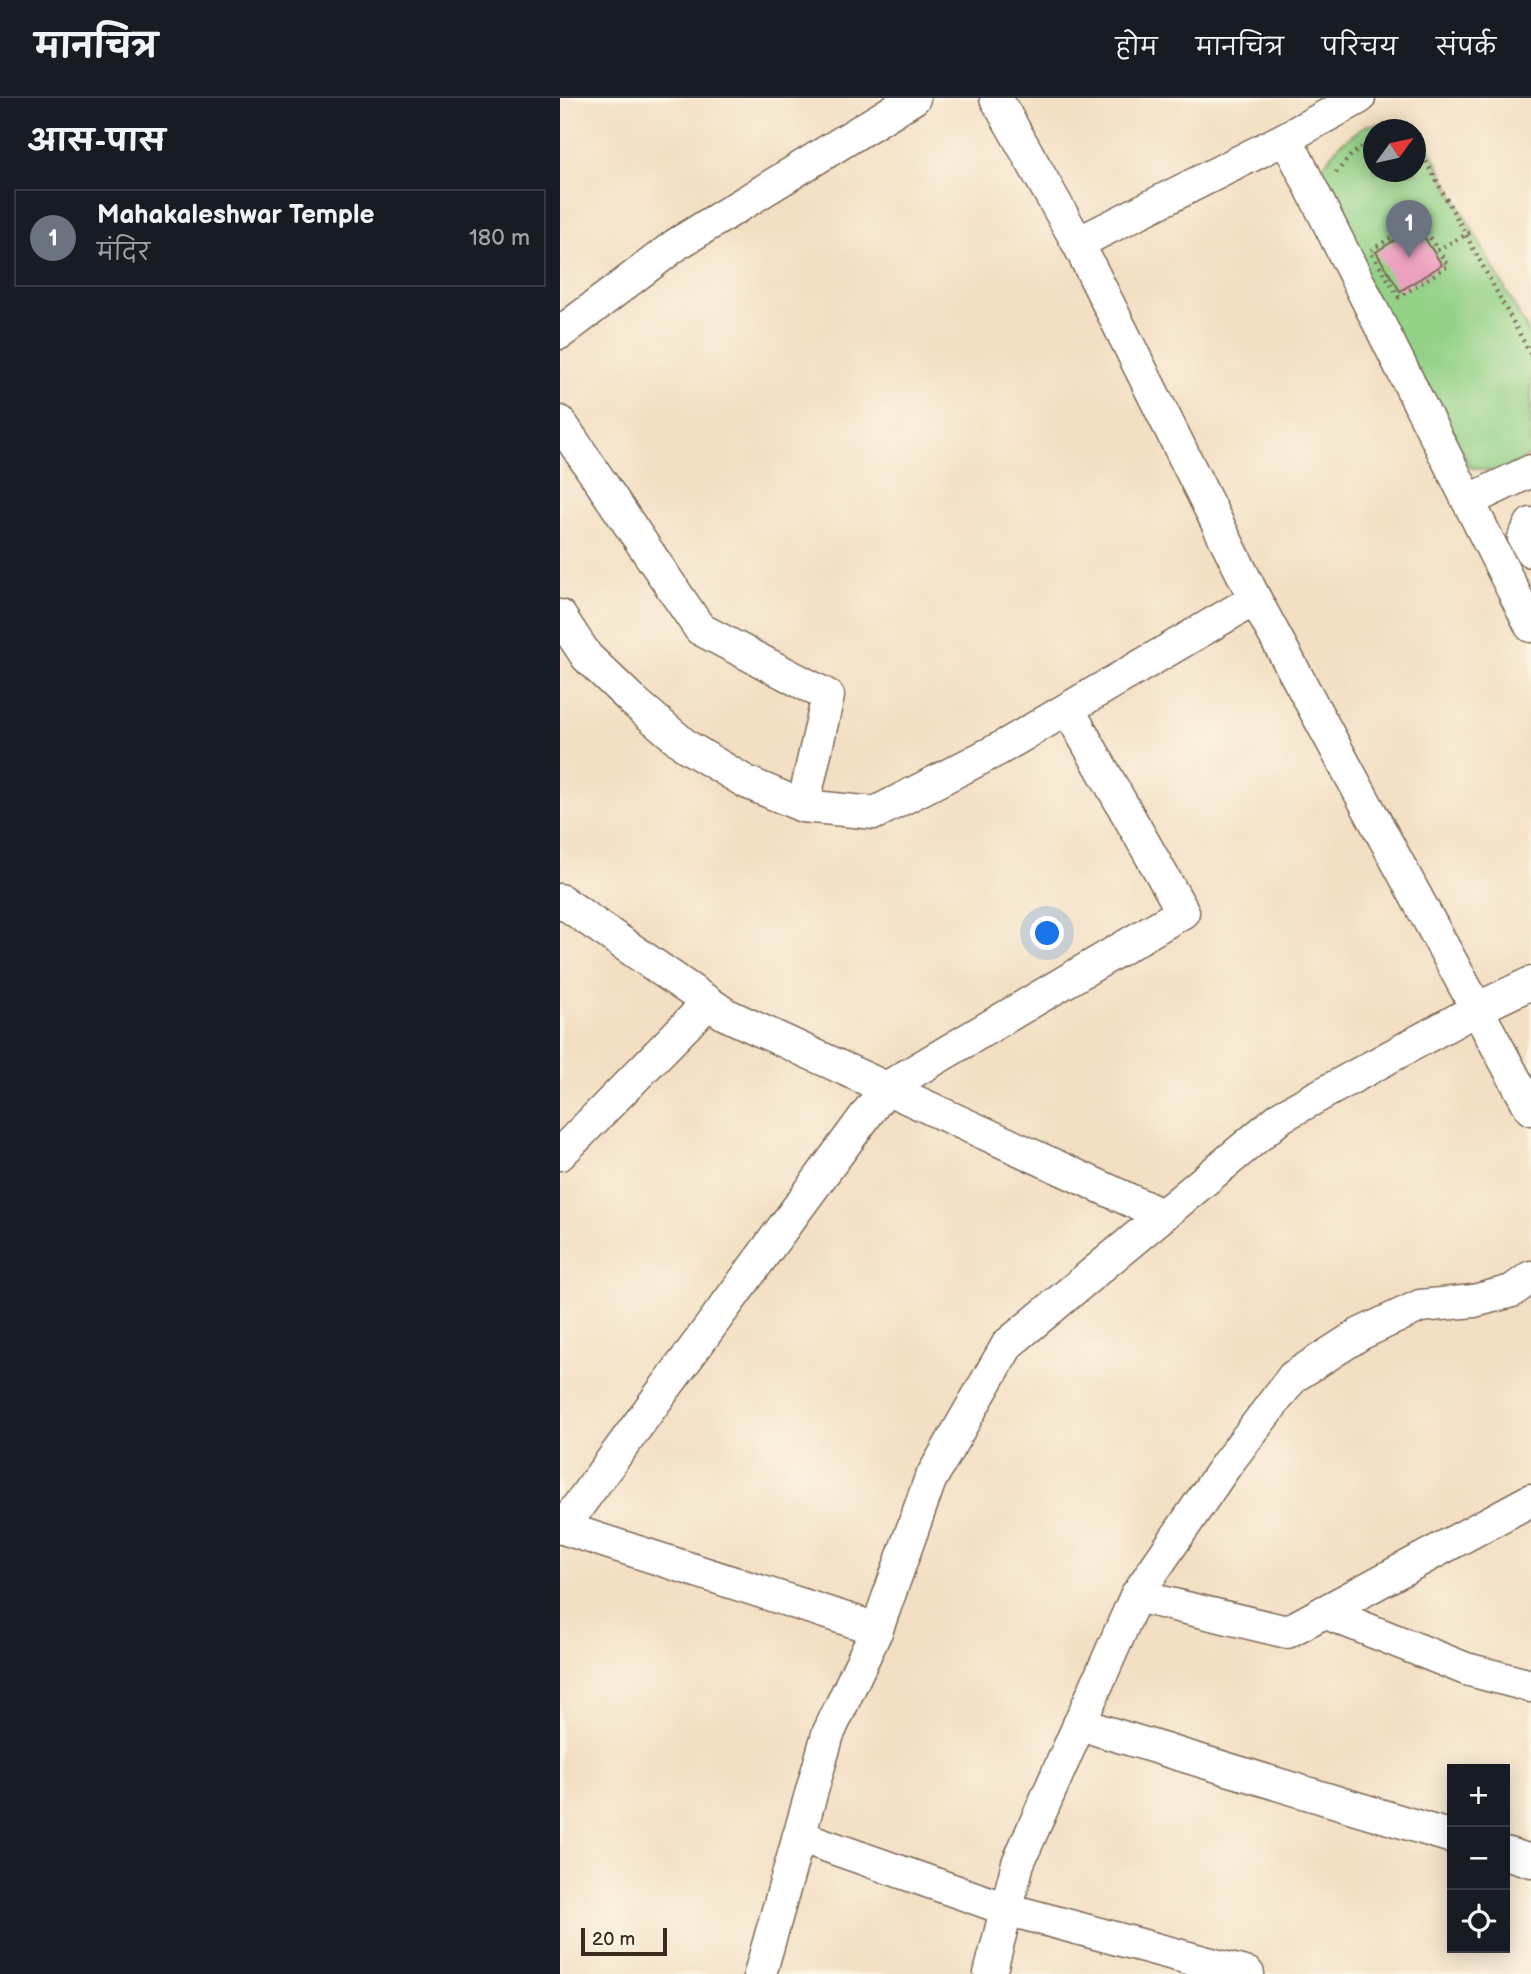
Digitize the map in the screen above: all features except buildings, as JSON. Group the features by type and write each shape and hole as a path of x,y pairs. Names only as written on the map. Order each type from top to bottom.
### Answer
{"street":[{"path":"560,333 677,244 914,98"},
{"path":"996,98 1078,243 1255,599 1531,1109"},
{"path":"1078,243 1359,98"},
{"path":"1286,138 1531,626"},
{"path":"560,422 700,629 828,696 803,806"},
{"path":"1468,501 1531,471"},
{"path":"1531,524 1524,538 1531,551"},
{"path":"560,615 587,657 686,746 746,782 803,806 875,813 999,749 1255,599"},
{"path":"877,1629 561,1528 886,1088 1183,912 1068,709"},
{"path":"560,900 724,1014 1163,1215"},
{"path":"760,1974 828,1734 877,1629 930,1480 1008,1344 1282,1116 1477,1009 1531,983"},
{"path":"560,1154 708,1003"},
{"path":"990,1974 1017,1863 1136,1597 1226,1465 1293,1377 1360,1334 1420,1306 1475,1301 1512,1291 1531,1277"},
{"path":"1136,1597 1287,1632 1531,1500"},
{"path":"1324,1612 1466,1669 1531,1686"},
{"path":"1079,1724 1447,1835"},
{"path":"799,1837 1006,1909 1248,1974"},
{"path":"1510,1855 1531,1861"}],"path":[{"path":"1426,162 1531,355"},
{"path":"1419,220 1437,250 1448,266 1399,297 1370,251 1419,220"},
{"path":"1437,250 1473,231"}],"green space":[{"path":"1363,127 1363,182 1426,182 1426,142 1531,336 1531,454 1499,473 1470,467 1371,289 1317,174 1339,145"}],"place":[{"name":"Mahakaleshwar Temple","path":"1409,258"}]}
